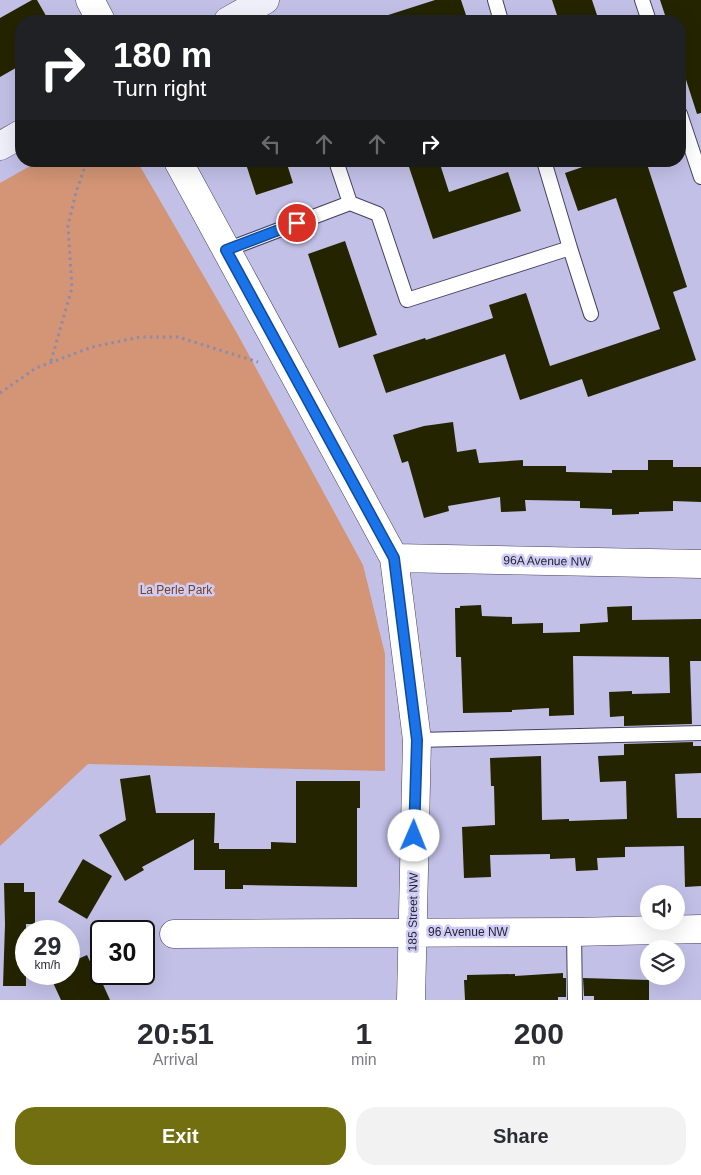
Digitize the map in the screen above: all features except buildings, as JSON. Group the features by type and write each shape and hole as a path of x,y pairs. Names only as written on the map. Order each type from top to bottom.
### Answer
{"street":[{"path":"90,0 99,15"},
{"path":"239,15 265,0"},
{"path":"0,146 15,137"},
{"name":"185 Street NW","path":"181,167 394,558 417,740 411,1000"},
{"name":"96A Avenue NW","path":"394,558 701,564"},
{"name":"96 Avenue NW","path":"174,934 574,932 701,929"}],"lane":[{"path":"495,0 499,15"},
{"path":"642,0 647,15"},
{"path":"686,132 701,177"},
{"path":"338,167 350,203"},
{"path":"546,167 591,314"},
{"path":"226,250 350,203 378,214 407,300 570,248"},
{"path":"417,740 701,733"},
{"path":"574,932 574,1000"}],"path":[{"path":"51,362 72,288 68,226 76,192 85,167"},
{"path":"0,393 36,368 51,362 92,347 140,337 178,337 294,375"}],"green space":[{"name":"La Perle Park","path":"28,167 140,167 238,335 363,565 385,654 385,771 88,764 0,846 0,183"}],"route":[{"path":"297,223 226,250 394,558 417,740 414,836"}]}
